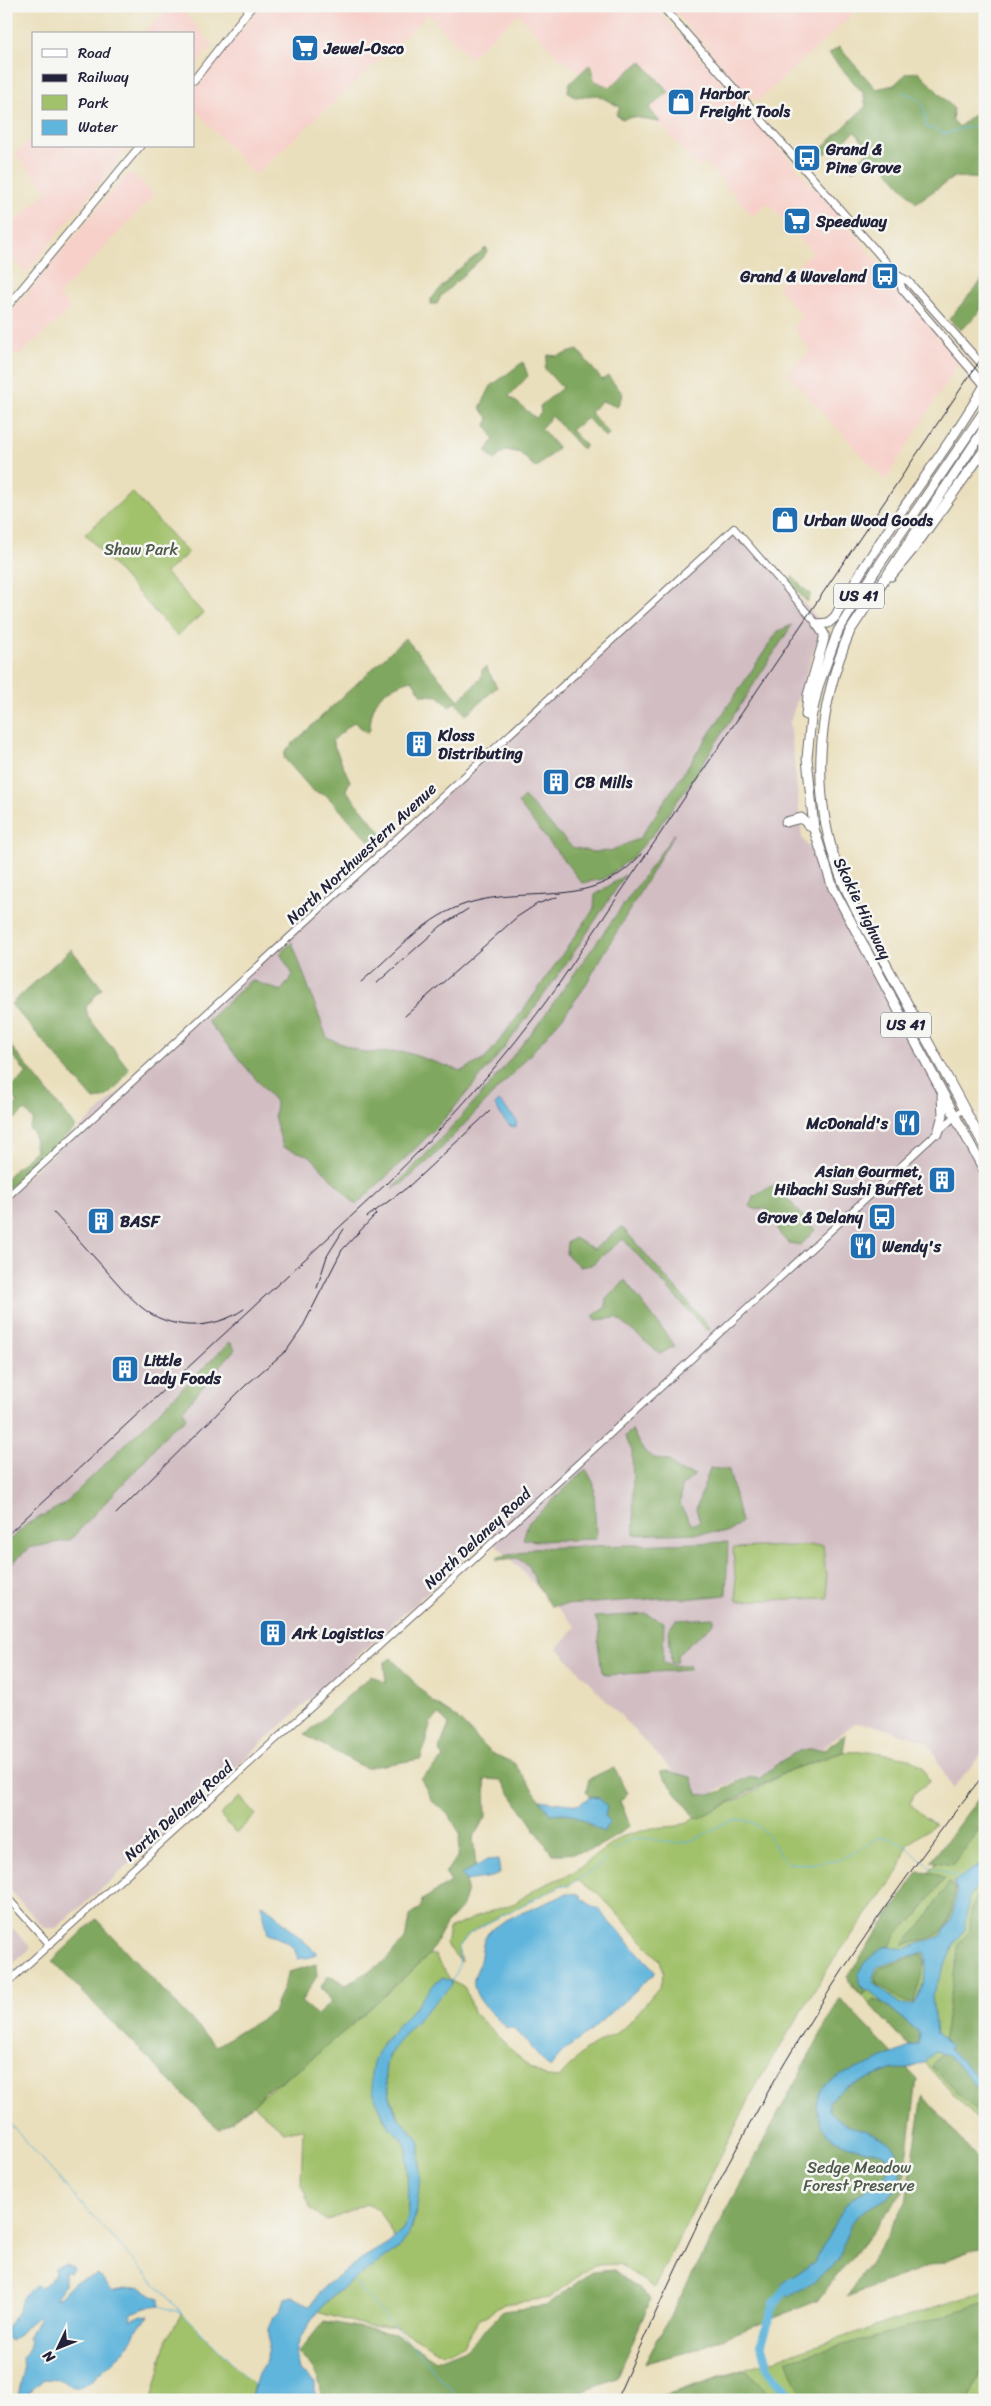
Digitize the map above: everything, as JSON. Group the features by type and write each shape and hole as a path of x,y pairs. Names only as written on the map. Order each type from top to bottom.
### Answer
{"highway":[{"path":"807,758 808,695 824,639 824,634 817,624 828,623 835,617 864,565 971,409 983,384"},
{"path":"971,409 985,400"},
{"name":"Skokie Highway","path":"985,410 870,579 838,631 818,687 811,718 807,758 810,804 814,829 828,875 844,913 985,1172"},
{"name":"Skokie Highway","path":"985,428 860,614 837,664 823,721 820,768 827,832 837,868 853,903 985,1147"},
{"path":"860,614 914,548 985,449"},
{"path":"838,631 854,596 925,478"},
{"path":"786,822 801,818 814,829"},
{"path":"938,1133 943,1115 941,1091"}],"main road":[{"path":"195,79 252,6"},
{"path":"662,6 849,217 898,276 902,288 983,384"},
{"path":"6,308 138,148"},
{"path":"898,276 908,281 985,368"}],"street":[{"name":"North Northwestern Avenue","path":"6,1198 734,528 817,624"},
{"name":"North Delaney Road","path":"6,1984 438,1593 964,1108"},
{"path":"6,1896 50,1945"}],"shaded area":[{"path":"171,6 179,6 213,45 195,67 195,32 144,32"},
{"path":"261,6 654,6 841,218 959,363 885,481 787,373 811,351 793,327 803,317 777,286 812,252 768,203 753,216 705,162 698,168 664,128 558,57 518,14 469,58 429,14 255,175 195,110 195,90"},
{"path":"846,6 853,14 759,100 751,98 671,7"},
{"path":"32,138 32,148 128,148 26,273 6,252 6,230 48,191 15,154"},
{"path":"130,174 137,176 154,195 59,295 71,309 18,356 6,343 6,319 124,177"},
{"path":"734,528 823,624 790,722 802,838 828,875 985,1172 985,1750 952,1789 928,1742 876,1726 855,1723 823,1748 786,1756 764,1779 744,1777 699,1799 557,1648 576,1627 486,1534 447,1574 122,1871 56,1928 44,1928 6,1885 6,1196"},
{"path":"6,1921 31,1948 6,1970"}],"green space":[{"path":"839,47 876,89 894,85 907,73 919,72 954,109 952,119 959,127 985,105 985,131 977,137 985,147 985,179 954,177 916,203 878,159 869,158 853,171 851,169 869,149 855,132 825,154 821,149 866,106 863,93 829,54"},
{"path":"641,61 669,92 649,108 660,122 637,117 622,119 616,115 620,107 597,95 575,97 568,92 569,84 590,64 594,79 610,87"},
{"path":"486,248 488,250 483,257 441,296 437,304 431,304 431,299 454,273"},
{"path":"985,269 985,298 981,310 960,330 949,319 982,280"},
{"path":"578,350 602,380 608,376 623,394 617,407 602,401 590,412 609,434 606,438 587,418 571,430 586,446 582,449 552,416 541,428 558,448 536,468 520,453 506,450 494,460 486,452 494,439 486,425 489,419 480,408 491,386 523,362 528,376 509,396 536,418 541,413 540,406 562,388 545,369 548,355 557,356"},
{"name":"Shaw Park","path":"132,492 188,553 166,573 203,613 177,636 85,534"},
{"path":"792,576 811,595 807,602 790,583"},
{"path":"792,625 690,783 658,828 633,857 604,879 582,883 518,803 524,797 572,847 593,852 610,851 640,838 778,631"},
{"path":"405,638 459,700 481,678 482,670 486,667 497,687 466,715 455,702 449,707 439,696 422,695 412,680 402,683 380,696 373,710 370,730 367,733 354,722 332,741 350,781 346,790 385,837 375,847 327,796 313,791 284,758 285,751"},
{"path":"674,834 582,991 562,1018 519,1067 434,1156 402,1184 393,1188 492,1082 539,1023"},
{"path":"625,875 549,988 487,1069 426,1138 356,1205 310,1156 283,1147 274,1117 276,1103 207,1021 251,980 281,991 293,975 280,953 292,942 327,1038 364,1053 405,1052 461,1071 485,1059 529,1002 594,909 595,895"},
{"path":"71,949 102,988 86,1007 88,1017 129,1069 119,1085 101,1099 94,1100 11,1004"},
{"path":"6,1040 76,1127 7,1190 6,1178 36,1150 33,1132 29,1129 33,1120 25,1110 6,1127 6,1112 18,1103 6,1085 6,1075 13,1086 27,1074 6,1047"},
{"path":"775,1184 815,1230 801,1245 788,1243 780,1234 775,1221 764,1208 754,1209 750,1206 753,1196"},
{"path":"622,1227 711,1329 706,1330 623,1239 591,1265 580,1267 566,1254 567,1242 574,1238 594,1249"},
{"path":"625,1280 675,1346 660,1354 617,1318 595,1320 593,1316 606,1307 606,1299"},
{"path":"230,1342 235,1349 183,1410 186,1419 169,1431 136,1470 70,1540 29,1548 6,1569 6,1543 27,1524 64,1504"},
{"path":"632,1430 642,1448 650,1456 670,1461 678,1471 695,1475 682,1486 680,1505 692,1525 700,1521 696,1509 710,1468 729,1470 741,1522 729,1532 634,1535 632,1451 625,1436"},
{"path":"586,1469 594,1484 596,1539 536,1541 523,1539 528,1523"},
{"path":"728,1542 726,1595 685,1599 677,1597 551,1606 537,1585 529,1566 517,1558 497,1560 498,1557 524,1552 532,1548"},
{"path":"823,1545 828,1598 737,1601 733,1548"},
{"path":"647,1614 664,1622 663,1662 669,1665 690,1666 689,1670 607,1675 602,1672 598,1643 600,1632 595,1617"},
{"path":"714,1618 714,1623 677,1655 678,1662 671,1663 669,1628 676,1620"},
{"path":"391,1658 433,1702 457,1718 491,1753 514,1763 551,1815 571,1814 581,1818 589,1825 610,1821 605,1816 599,1798 591,1797 586,1792 589,1779 614,1768 628,1793 620,1801 630,1825 611,1839 594,1848 575,1853 552,1854 501,1780 485,1779 486,1817 473,1837 476,1866 462,1875 466,1881 467,1890 462,1907 446,1924 429,1955 347,2029 298,2070 268,2089 253,2105 219,2130 52,1961 96,1919 216,2046 273,2012 289,1972 316,1964 317,1976 301,2002 317,2015 331,2002 321,1987 329,1975 346,1985 384,1962 405,1939 410,1916 421,1908 422,1900 451,1882 445,1873 458,1856 460,1834 450,1816 432,1801 421,1779 444,1758 439,1749 449,1725 439,1715 431,1722 421,1759 365,1768 305,1735 371,1675 386,1683 384,1663"},
{"path":"846,1734 843,1752 790,1770 697,1819 660,1772 667,1771 691,1777 699,1795 719,1792 743,1779 759,1779 781,1761 797,1752 806,1749 824,1750"},
{"path":"870,1751 909,1758 923,1767 929,1782 913,1794 910,1803 924,1817 935,1824 907,1845 899,1871 830,1965 758,2082 654,2288 619,2264 593,2265 549,2298 504,2304 479,2320 463,2345 443,2354 397,2327 371,2327 317,2312 334,2294 412,2228 417,2202 420,2162 413,2132 402,2121 391,2098 386,2077 386,2064 404,2034 452,1985 451,1981 465,1988 473,2012 530,2068 547,2077 559,2078 585,2050 620,2031 635,2016 660,1986 664,1971 659,1959 600,1895 577,1880 568,1886 562,1885 469,1934 458,1948 461,1962 446,1944 449,1929 480,1915 515,1903 535,1889 572,1873 621,1837 652,1828 678,1826 745,1796 790,1770 843,1752"},
{"path":"985,1790 985,1823 952,1865 931,1861"},
{"path":"240,1797 256,1815 236,1833 220,1815"},
{"path":"985,1798 985,2128 847,1980"},
{"path":"918,1872 934,1873 944,1879 916,1917 898,1932 890,1946 882,1948 860,1986 866,1992 862,1995 847,1977"},
{"path":"985,1882 985,2120 931,2066 941,2055 959,1943 970,1931 971,1909"},
{"path":"949,1883 956,1888 950,1918 946,1927 932,1937 902,1945 922,1924"},
{"path":"922,1954 925,1963 913,2003 898,1998 877,1984 875,1977 879,1969"},
{"path":"429,1955 435,1955 451,1981 407,2016 382,2043 373,2089 384,2119 404,2141 407,2148 408,2218 403,2229 394,2237 378,2209 366,2204 327,2221 311,2209 301,2184 303,2129 284,2132 253,2105 310,2060"},
{"name":"Sedge Meadow Forest Preserve","path":"840,1998 917,2079 903,2192 817,2301 691,2351 645,2363"},
{"path":"873,1999 884,2003 919,2032 918,2045 909,2046 870,2005"},
{"path":"923,2096 985,2167 985,2246 846,2297 885,2240 906,2202"},
{"path":"614,2270 651,2299 617,2378 557,2400 319,2400 321,2393 319,2380 312,2368 298,2353 324,2321 395,2334 436,2361 466,2349 503,2311 546,2306 591,2272"},
{"path":"985,2291 985,2400 649,2400"},
{"path":"985,2302 985,2361 969,2400 804,2400 787,2360 910,2327"},
{"path":"182,2313 254,2385 250,2400 152,2400 167,2339"},
{"path":"746,2369 775,2400 655,2400"}],"water":[{"path":"499,1101 517,1121 516,1127 510,1126 504,1120 495,1105"},
{"path":"591,1797 599,1798 607,1807 605,1816 610,1821 603,1832 573,1815 559,1813 551,1815 540,1800 578,1805"},
{"path":"498,1859 500,1873 491,1877 466,1881 461,1875 487,1860"},
{"path":"985,1861 985,1877 969,1897 964,1929 955,1942 932,1995 936,2034 950,2045 949,2049 984,2083 985,2096 948,2055 935,2051 925,2062 908,2069 893,2069 845,2087 829,2101 829,2111 836,2118 844,2123 872,2133 889,2143 896,2151 900,2164 899,2183 890,2195 864,2210 853,2221 838,2260 822,2275 789,2296 781,2284 814,2263 845,2205 884,2177 890,2167 886,2155 841,2143 826,2132 818,2115 816,2103 820,2092 835,2078 918,2044 919,2032 871,1992 860,1986 858,1974 865,1962 882,1948 890,1946 904,1949 941,1936 951,1921 953,1913 957,1891 954,1882","holes":["924,1952 926,1972 920,1992 913,2005 900,2004 875,1984 873,1977 877,1967"]},
{"path":"567,1893 579,1894 582,1899 599,1910 656,1972 591,2031 563,2051 550,2068 514,2028 507,2028 490,2012 476,1993 474,1979 484,1942 489,1932 514,1916"},
{"path":"261,1904 267,1907 317,1953 311,1957 298,1959 291,1946 283,1940 268,1934"},
{"path":"443,1978 451,1981 452,1985 396,2045 385,2070 390,2096 396,2113 420,2143 418,2200 411,2227 397,2250 334,2294 317,2312 299,2340 296,2355 299,2371 315,2382 315,2400 250,2400 258,2374 265,2363 269,2349 269,2329 274,2316 281,2311 285,2298 292,2296 310,2306 325,2286 361,2259 388,2243 403,2229 408,2218 407,2148 386,2122 372,2088 371,2075 377,2053 384,2043 437,1981"},
{"path":"65,2264 74,2268 70,2273 64,2272 64,2286 55,2299 60,2297 75,2282 98,2275 113,2291 140,2287 160,2299 160,2306 145,2308 132,2313 130,2320 141,2315 149,2316 135,2332 130,2345 90,2382 79,2387 69,2385 62,2380 44,2379 25,2396 18,2396 23,2374 22,2357 27,2352 30,2341 28,2338 38,2318 36,2316 12,2341 8,2339 6,2327 17,2313 27,2293 36,2285 41,2287 49,2282 55,2273 54,2268"}],"waterway":[{"path":"902,92 919,101 924,108 926,126 929,129 933,128 944,134 963,128 985,125"},
{"path":"451,1981 459,1966 458,1948 469,1934 562,1885 568,1886 596,1867 622,1844 634,1839 648,1838 671,1843 686,1842 728,1822 744,1820 759,1826 787,1863 808,1864 833,1861 861,1849 877,1838 884,1837 902,1844 926,1864 960,1878"},
{"path":"6,2119 182,2313 254,2385"},
{"path":"353,2281 461,2400"},
{"path":"792,2281 774,2304 761,2345 768,2369 793,2400"},
{"path":"160,2306 181,2313"}],"railway":[{"path":"6,1536 385,1185 453,1115 517,1040 556,988 985,353"},
{"path":"361,982 420,929 446,912 484,899 556,894 601,884 621,872 641,854"},
{"path":"405,1016 517,917 537,904 557,897"},
{"path":"377,983 441,926 468,909"},
{"path":"367,1217 408,1187 490,1111"},
{"path":"53,1212 125,1292 152,1314 177,1324 191,1325 219,1321 244,1309"},
{"path":"116,1514 245,1386 287,1350 301,1330 342,1250 376,1214"},
{"path":"317,1288 327,1256 344,1229"},
{"path":"616,2400 695,2230 728,2164 772,2084 828,1992 888,1903 985,1773"}],"place":[{"name":"Jewel-Osco","path":"305,48"},
{"name":"Harbor Freight Tools","path":"681,102"},
{"name":"Grand & Pine Grove","path":"807,158"},
{"name":"Speedway","path":"797,221"},
{"name":"Grand & Waveland","path":"885,276"},
{"name":"Urban Wood Goods","path":"785,520"},
{"name":"Kloss Distributing","path":"419,744"},
{"name":"CB Mills","path":"556,782"},
{"name":"McDonald's","path":"907,1123"},
{"name":"Asian Gourmet, Hibachi Sushi Buffet","path":"942,1180"},
{"name":"Grove & Delany","path":"882,1217"},
{"name":"BASF","path":"101,1221"},
{"name":"Wendy's","path":"863,1246"},
{"name":"Little Lady Foods","path":"125,1369"},
{"name":"Ark Logistics","path":"273,1633"}]}
